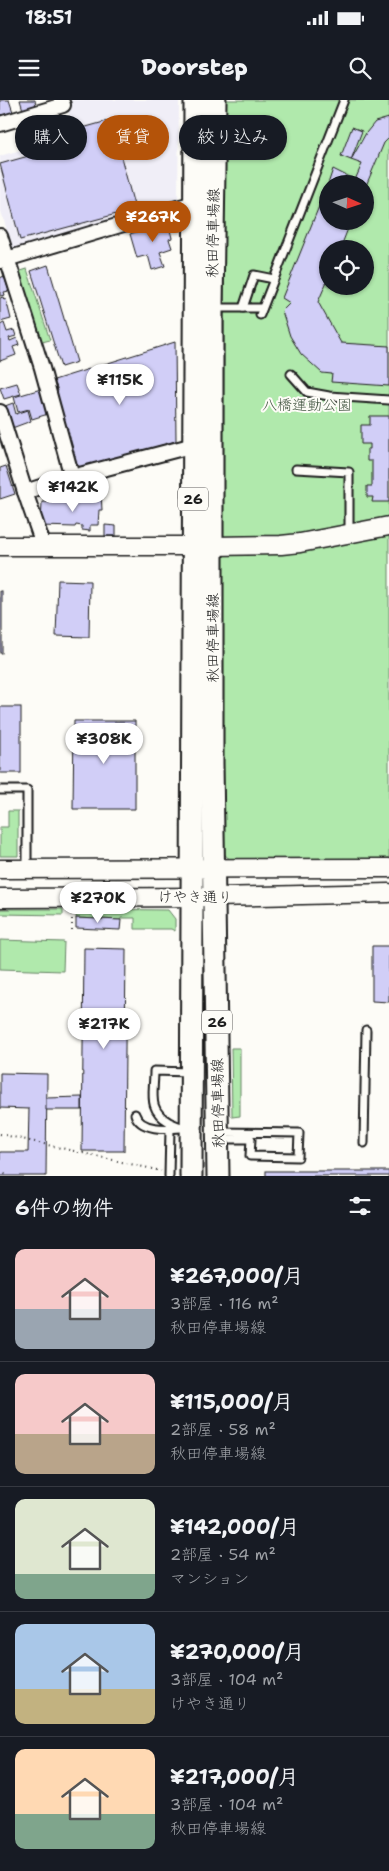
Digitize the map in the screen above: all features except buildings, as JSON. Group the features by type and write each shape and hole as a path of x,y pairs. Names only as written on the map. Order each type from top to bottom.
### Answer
{"main road":[{"name":"秋田停車場線","path":"195,100 194,445 203,546 213,897 221,976 217,1019 218,1176"},
{"name":"秋田停車場線","path":"192,1176 186,1128 191,1072 192,868 212,308 215,100"}],"street":[{"path":"0,124 63,105 61,100"},
{"path":"4,260 187,205 195,206"},
{"path":"0,236 4,260 42,368 72,477"},
{"path":"0,412 44,547"},
{"path":"25,492 72,477 194,445"},
{"path":"0,546 203,546 300,543 389,526"},
{"name":"けやき通り","path":"0,869 389,868"},
{"name":"けやき通り","path":"0,898 213,897 389,893"}],"lane":[{"path":"212,308 243,308 261,312 344,100"},
{"path":"243,308 254,275 274,279"},
{"path":"292,374 307,392 329,396 389,400"},
{"path":"296,469 349,472 349,533"},
{"path":"0,790 27,790 27,870"},
{"path":"364,1143 366,1030"},
{"path":"145,1071 191,1072"},
{"path":"154,1071 154,1108 161,1117 186,1128"},
{"path":"135,1114 140,1122 152,1127 186,1128"},
{"path":"166,1174 170,1129"},
{"path":"299,1133 298,1157 250,1156 251,1139 218,1135 299,1133"}],"path":[{"path":"72,907 72,930"},
{"path":"0,1134 166,1174"},
{"path":"0,1172 9,1176"}],"shaded area":[{"path":"65,100 179,100 178,200 13,250 0,208 0,156 15,152 15,160 87,160 87,115 69,115"}],"green space":[{"name":"八橋運動公園","path":"225,100 389,100 389,862 232,861 225,855 222,846 225,160 287,160 287,115 225,115"},
{"path":"27,269 50,340 38,343 15,273"},
{"path":"8,811 18,811 18,856 0,856 0,827 8,827"},
{"path":"0,909 63,909 63,915 0,914"},
{"path":"77,909 168,910 175,919 175,931 171,929 135,929 135,918 121,918 121,920 76,918"},
{"path":"0,940 64,942 63,971 0,969"},
{"path":"231,1048 240,1048 240,1116 232,1117"}]}
